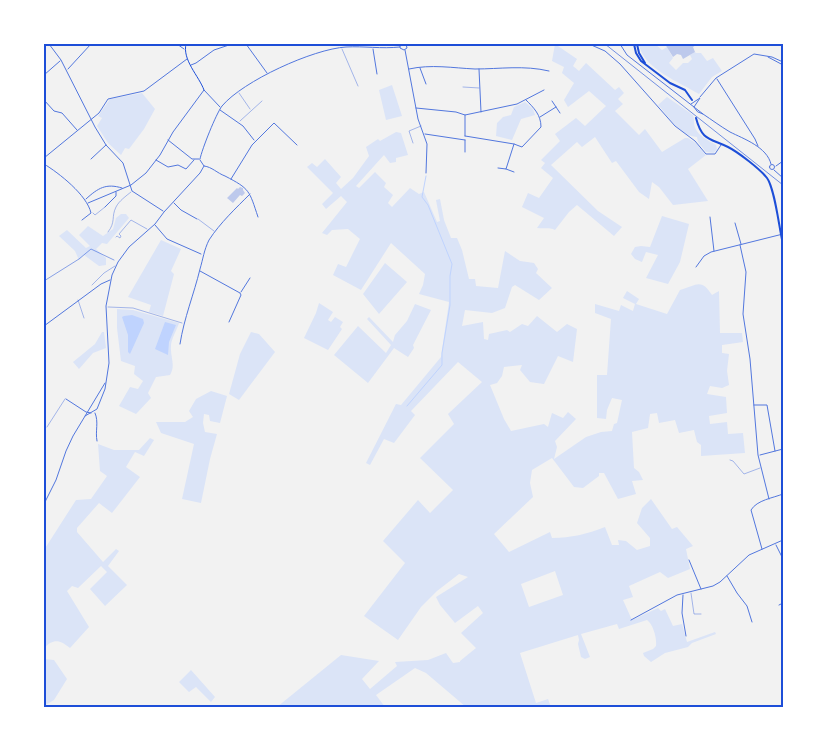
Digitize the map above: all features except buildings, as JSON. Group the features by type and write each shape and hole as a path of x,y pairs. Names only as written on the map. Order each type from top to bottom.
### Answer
{"main road":[{"path":"186,44 184,49 187,59 204,90"},
{"path":"636,44 647,65 670,83 684,90 692,100"},
{"path":"696,118 703,135 709,140 730,148 769,181 773,192 783,244"}],"street":[{"path":"49,44 61,60 91,120 106,144 123,164 132,191 164,212"},
{"path":"66,70 90,44"},
{"path":"177,44 184,49"},
{"path":"191,65 214,50 232,44"},
{"path":"246,44 267,74"},
{"path":"406,44 405,50 416,108 427,144 426,173"},
{"path":"588,44 605,51 620,64 675,126 696,142 708,155 716,153 721,144"},
{"path":"620,44 628,54 691,104 698,112 758,147 775,166"},
{"path":"200,159 220,109 267,74 285,65 331,48 400,47 405,50"},
{"path":"373,48 377,74"},
{"path":"694,107 716,78 757,54 783,62"},
{"path":"767,56 783,65"},
{"path":"44,158 45,154 99,113 108,99 144,90 187,59"},
{"path":"44,75 61,60"},
{"path":"409,69 425,66 479,69 520,67 549,71"},
{"path":"420,67 426,84"},
{"path":"479,69 481,112"},
{"path":"716,78 755,139 758,147"},
{"path":"88,203 131,185 146,173 204,90 220,109 238,122 255,141"},
{"path":"416,108 456,112 465,115 517,104 544,90"},
{"path":"691,104 700,98"},
{"path":"465,136 522,147 541,126 535,109 526,99"},
{"path":"44,100 54,110 62,113 77,130"},
{"path":"552,101 560,114"},
{"path":"539,117 556,107"},
{"path":"465,115 465,152"},
{"path":"231,178 255,141 275,123 297,145"},
{"path":"424,134 465,140"},
{"path":"168,140 194,160"},
{"path":"91,159 106,144"},
{"path":"506,169 514,144"},
{"path":"155,160 168,167 178,165 186,169 194,160 200,159"},
{"path":"200,159 204,166 238,182 250,194 258,217"},
{"path":"773,169 783,161"},
{"path":"44,164 88,203 91,212 82,220"},
{"path":"772,164 770,168 783,178"},
{"path":"85,416 93,413 100,405 110,363 106,306 110,280 118,262 129,247 155,224 204,166"},
{"path":"498,168 514,172"},
{"path":"85,199 104,186 111,185 122,189"},
{"path":"105,207 116,196 116,192"},
{"path":"180,344 184,323 200,271 202,255 216,232 250,194"},
{"path":"173,203 197,219"},
{"path":"710,217 714,252"},
{"path":"735,223 746,272 743,314 750,359 758,455 770,498"},
{"path":"155,224 167,239 202,255"},
{"path":"696,266 704,256 714,252 782,234"},
{"path":"200,271 240,293"},
{"path":"229,322 241,296 240,293 250,278"},
{"path":"44,326 78,300 107,280 110,280"},
{"path":"44,504 56,480 70,442 105,382"},
{"path":"66,399 87,412 93,413 97,418 95,432 97,441"},
{"path":"94,401 100,405"},
{"path":"753,406 768,405 774,451"},
{"path":"758,455 783,449"},
{"path":"762,550 751,510 752,506 758,502 783,494"},
{"path":"631,620 653,610 669,599 713,586 749,556 783,540"},
{"path":"776,544 783,559"},
{"path":"689,560 702,590"},
{"path":"726,576 747,606 752,622"},
{"path":"682,594 686,636"},
{"path":"779,605 783,603"}],"lane":[{"path":"342,47 358,86"},
{"path":"463,87 480,88"},
{"path":"239,93 251,110"},
{"path":"238,122 262,101"},
{"path":"413,143 409,130 421,126"},
{"path":"108,232 114,223 114,212 117,205 132,191"},
{"path":"91,212 95,215 105,207"},
{"path":"197,219 216,232"},
{"path":"116,237 120,238 119,234 131,220 148,231"},
{"path":"92,285 113,266 116,267"},
{"path":"78,300 84,318"},
{"path":"106,306 133,308 184,323"},
{"path":"47,427 66,399"},
{"path":"730,460 744,474 762,467"},
{"path":"691,593 694,614 701,614"}],"path":[{"path":"44,281 79,259 91,249 118,262"}],"shaded area":[{"path":"555,44 577,59 573,66 579,71 586,63 615,90 619,87 624,93 618,99 623,104 615,111 639,135 645,129 662,152 685,138 697,144 706,155 688,169 708,201 673,205 659,187 652,182 649,199 639,192 616,161 612,163 595,137 582,147 577,142 551,165 598,211 622,227 614,236 577,205 555,230 537,228 544,218 522,207 528,193 539,198 553,178 541,168 545,163 541,160 560,141 555,134 576,118 585,126 606,106 589,91 568,107 564,100 574,83 562,73 564,67 552,61"},
{"path":"639,44 655,44 662,50 667,47 673,58 669,63 676,70 683,63 688,63 692,59 690,55 695,52 701,53 707,61 713,58 722,71 712,77 699,94 663,74 647,60"},
{"path":"392,85 402,116 386,120 379,90"},
{"path":"142,93 155,109 144,129 129,149 125,148 121,155 108,143 97,126 102,118 98,116 110,99"},
{"path":"667,97 693,115 697,131 702,137 716,145 717,149 714,153 706,152 698,142 697,137 680,130 658,105"},
{"path":"525,102 533,109 535,115 521,119 512,140 496,136 497,123 503,117 511,115 514,107"},
{"path":"396,132 401,133 408,155 396,158 396,162 390,163 384,155 356,186 359,188 375,172 386,183 384,187 393,195 388,203 392,207 410,188 419,194 424,192 437,222 440,221 436,200 440,199 444,220 451,238 457,238 469,279 475,279 476,286 498,288 505,251 520,261 534,263 538,269 536,273 552,288 539,300 515,285 512,287 505,308 492,313 465,310 462,326 483,322 484,339 488,340 489,334 507,330 510,332 522,324 528,326 537,316 557,332 567,324 577,329 573,362 558,356 544,384 530,382 520,370 522,365 504,367 502,376 497,383 490,385 511,431 544,424 548,427 552,413 563,418 568,412 576,419 555,441 557,447 554,459 586,437 612,431 614,424 617,423 622,400 612,398 607,410 606,419 597,418 597,375 607,375 611,319 595,313 595,304 619,311 621,305 633,311 635,304 623,298 627,291 639,299 636,304 667,314 680,290 698,284 705,286 712,295 719,291 720,333 742,333 743,342 722,345 722,353 729,354 727,371 729,385 722,388 710,386 707,394 726,397 727,413 709,416 710,424 727,422 728,434 743,433 745,453 701,456 701,445 697,442 694,430 679,433 675,420 659,423 657,413 650,414 648,428 632,432 634,468 639,472 643,480 632,481 636,494 618,499 604,473 599,473 599,476 583,488 574,487 552,458 532,470 530,483 533,497 494,534 509,552 550,532 552,538 566,537 585,534 605,527 612,545 619,545 618,540 626,541 637,550 650,546 650,538 637,523 642,508 651,499 672,529 677,527 693,546 686,549 690,569 668,578 660,572 629,586 633,597 623,600 632,620 658,608 661,611 665,609 673,626 682,624 687,642 715,632 716,634 692,643 688,647 665,653 651,662 643,653 656,646 656,639 654,631 647,620 619,629 617,624 581,634 590,657 585,659 581,657 578,635 520,653 536,703 548,699 551,707 466,707 426,673 415,668 376,695 385,707 277,707 341,655 379,661 362,679 370,689 397,666 395,662 428,660 446,653 453,663 460,662 476,648 461,633 483,613 478,606 455,623 440,605 436,597 468,577 459,574 437,591 421,607 398,640 364,616 405,563 383,541 418,500 430,513 453,490 420,458 454,424 448,414 482,382 458,362 411,411 415,415 394,443 384,439 370,465 366,463 396,404 401,405 441,357 449,302 419,294 425,274 391,243 361,290 333,275 338,264 346,267 360,239 348,229 332,230 327,235 322,233 347,202 341,196 326,209 322,204 333,193 307,167 312,163 317,167 325,159 341,177 336,183 341,189 353,178 369,156 366,147 378,139 380,141","holes":["555,571 563,595 529,607 521,584"]},
{"path":"121,214 126,214 129,218 107,244 102,243 96,249 106,258 106,265 99,266 84,255 79,260 75,251 59,236 67,230 86,248 90,246 79,235 88,226 103,236 113,229 116,218"},
{"path":"662,216 689,224 680,262 668,284 646,278 658,255 646,252 642,262 635,259 631,254 635,247 650,247"},
{"path":"161,240 181,249 171,271 174,274 163,316 149,312 151,305 128,297"},
{"path":"385,263 407,282 379,314 363,294"},
{"path":"319,303 333,312 328,320 331,322 335,317 343,322 340,327 342,329 328,350 304,338"},
{"path":"415,304 431,310 413,345 414,348 408,357 394,348 368,383 334,355 358,326 386,353 391,345 367,319 369,317 393,342 395,335 407,321"},
{"path":"117,309 133,310 179,323 171,343 172,371 170,375 156,377 148,393 151,398 136,414 119,406 130,387 138,389 143,381 134,374 135,366 121,361"},
{"path":"102,332 104,332 106,348 93,353 79,369 73,362 95,344"},
{"path":"251,332 259,334 275,352 239,400 229,394 240,354"},
{"path":"211,391 227,396 220,423 210,421 209,415 204,414 205,432 217,434 201,503 182,499 194,444 161,433 156,422 185,422 193,417 189,411 196,399"},
{"path":"150,438 154,440 144,456 135,452 126,467 140,477 112,513 99,503 77,528 77,532 103,562 116,549 119,551 108,566 127,585 105,606 90,589 107,572 101,566 78,588 72,586 67,591 89,627 70,648 63,643 54,641 44,648 44,550 76,500 91,499 107,476 100,471 98,444 114,450 139,450"},
{"path":"44,659 54,660 67,679 54,700 44,706"},
{"path":"191,670 215,697 211,702 196,687 189,692 179,682"}],"water":[{"path":"132,315 143,319 144,323 130,354 128,352 128,335 122,317"},
{"path":"165,322 176,325 169,342 168,355 155,349"}],"waterway":[{"path":"407,406 442,365 442,353 450,305 452,264 428,205 422,197 426,176"}],"railway":[{"path":"605,44 783,185"}]}
